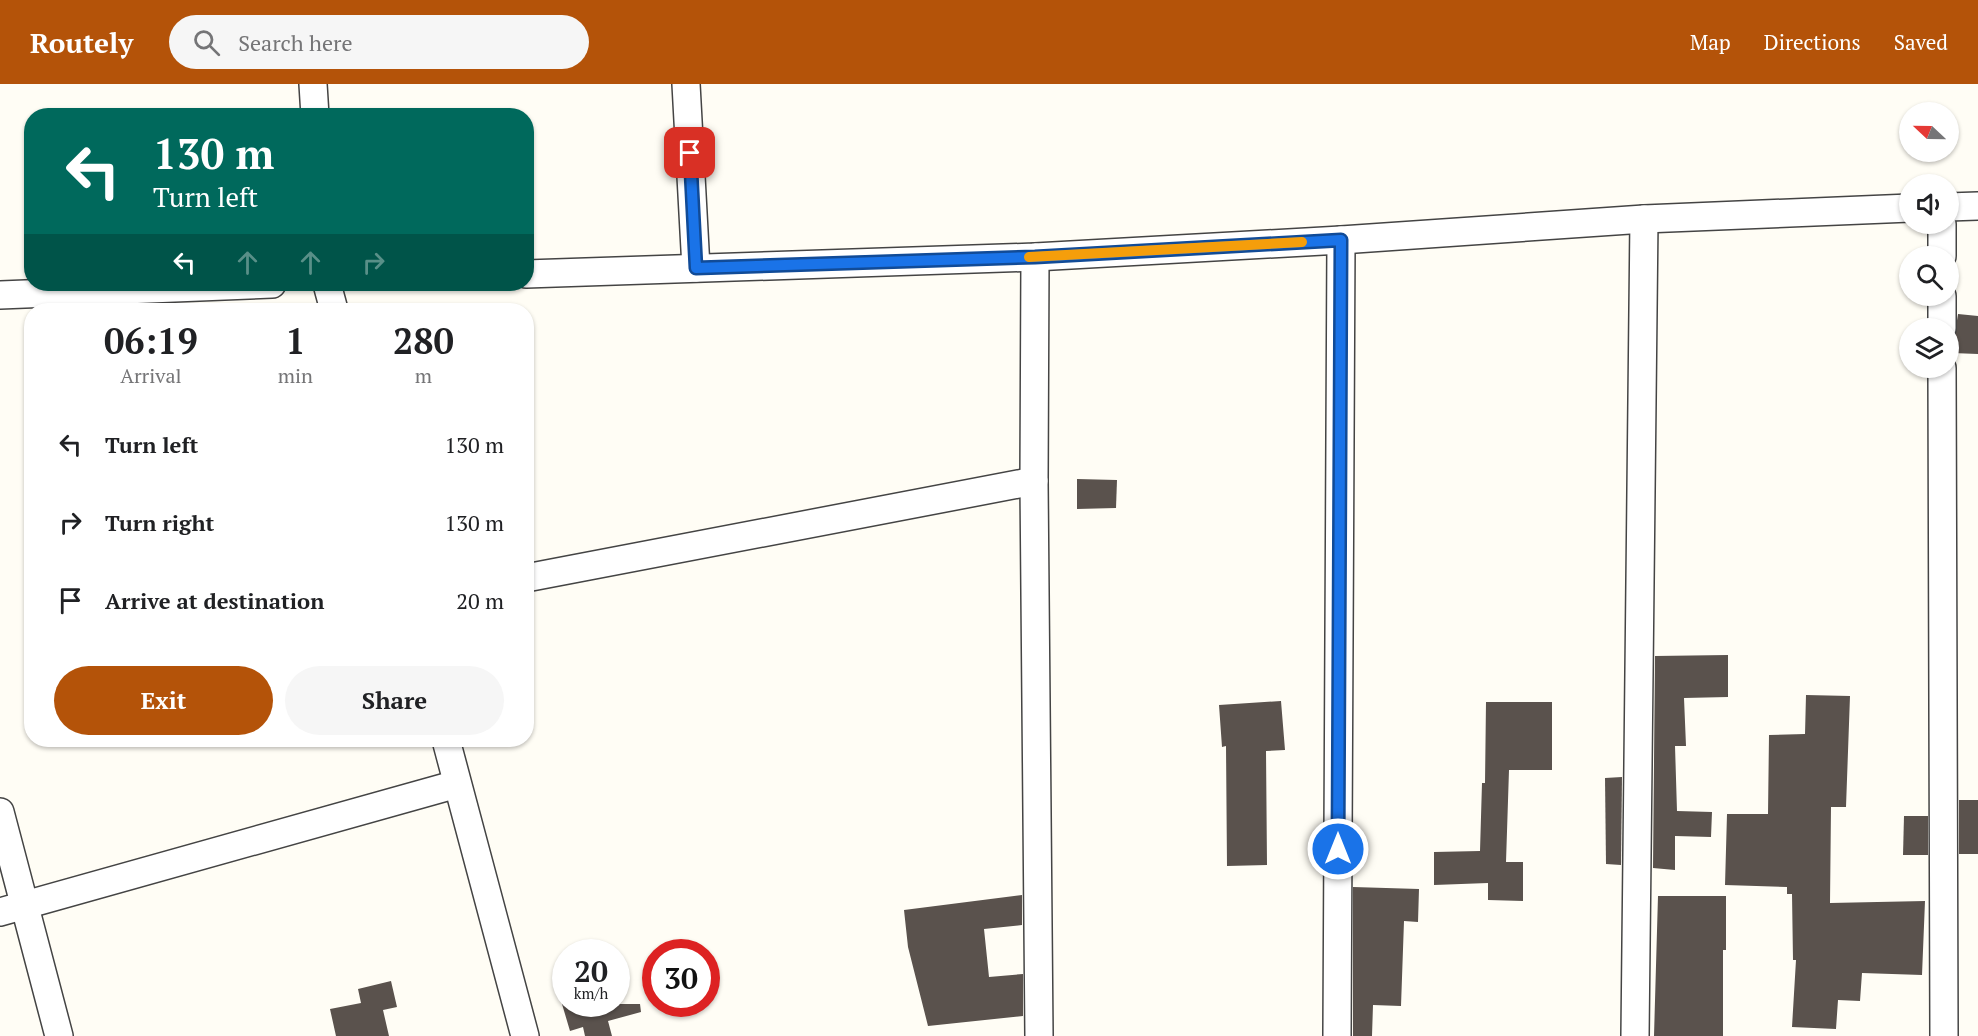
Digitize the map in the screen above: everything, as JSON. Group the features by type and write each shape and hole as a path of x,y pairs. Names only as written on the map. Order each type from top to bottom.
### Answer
{"street":[{"path":"313,84 314,108"},
{"path":"686,84 696,268"},
{"path":"1959,207 1978,206"},
{"path":"534,274 1035,257 1341,240 1644,219 1899,208"},
{"path":"1635,1036 1644,219"},
{"path":"1336,1036 1341,240"},
{"path":"1035,257 1034,481 1040,1036"},
{"path":"0,295 99,291"},
{"path":"1942,378 1944,1036"},
{"path":"534,576 1034,481"},
{"path":"448,747 525,1036"},
{"path":"12,908 457,784"},
{"path":"0,812 12,908 58,1036"}],"building":[{"path":"1958,314 1978,316 1978,354 1959,353"},
{"path":"1077,479 1117,480 1116,508 1077,509"},
{"path":"1728,655 1728,697 1684,698 1686,746 1675,746 1677,811 1712,812 1711,837 1675,836 1675,870 1653,868 1655,656"},
{"path":"1806,695 1850,696 1846,807 1831,807 1830,903 1925,901 1922,975 1862,973 1860,1001 1838,1000 1836,1029 1792,1027 1796,960 1793,960 1792,894 1787,894 1787,887 1725,885 1727,814 1768,814 1769,735 1805,734"},
{"path":"1281,701 1285,750 1266,751 1267,865 1227,866 1226,746 1222,747 1219,705"},
{"path":"1486,702 1552,702 1552,770 1509,770 1506,862 1523,862 1523,901 1488,900 1488,883 1434,885 1434,852 1480,851 1482,783 1485,783"},
{"path":"1622,777 1621,865 1606,864 1605,778"},
{"path":"1959,800 1978,800 1978,854 1959,854"},
{"path":"1904,816 1928,816 1928,855 1903,855"},
{"path":"1353,887 1419,889 1418,922 1404,921 1401,1006 1373,1005 1372,1036 1353,1036"},
{"path":"1022,895 1022,925 984,929 989,977 1023,974 1023,1016 928,1026 908,947 904,910"},
{"path":"1658,896 1726,896 1726,950 1723,950 1723,1036 1654,1036"},
{"path":"391,981 397,1007 383,1010 389,1036 336,1036 330,1009 361,1003 358,989"},
{"path":"630,1004 640,1004 641,1012 630,1015"},
{"path":"566,1017 623,1017 608,1021 612,1036 585,1036 583,1027 570,1031"}],"slow traffic":[{"path":"1029,257 1302,242"}],"route":[{"path":"690,153 696,268 1035,257 1341,240 1338,849"}]}
